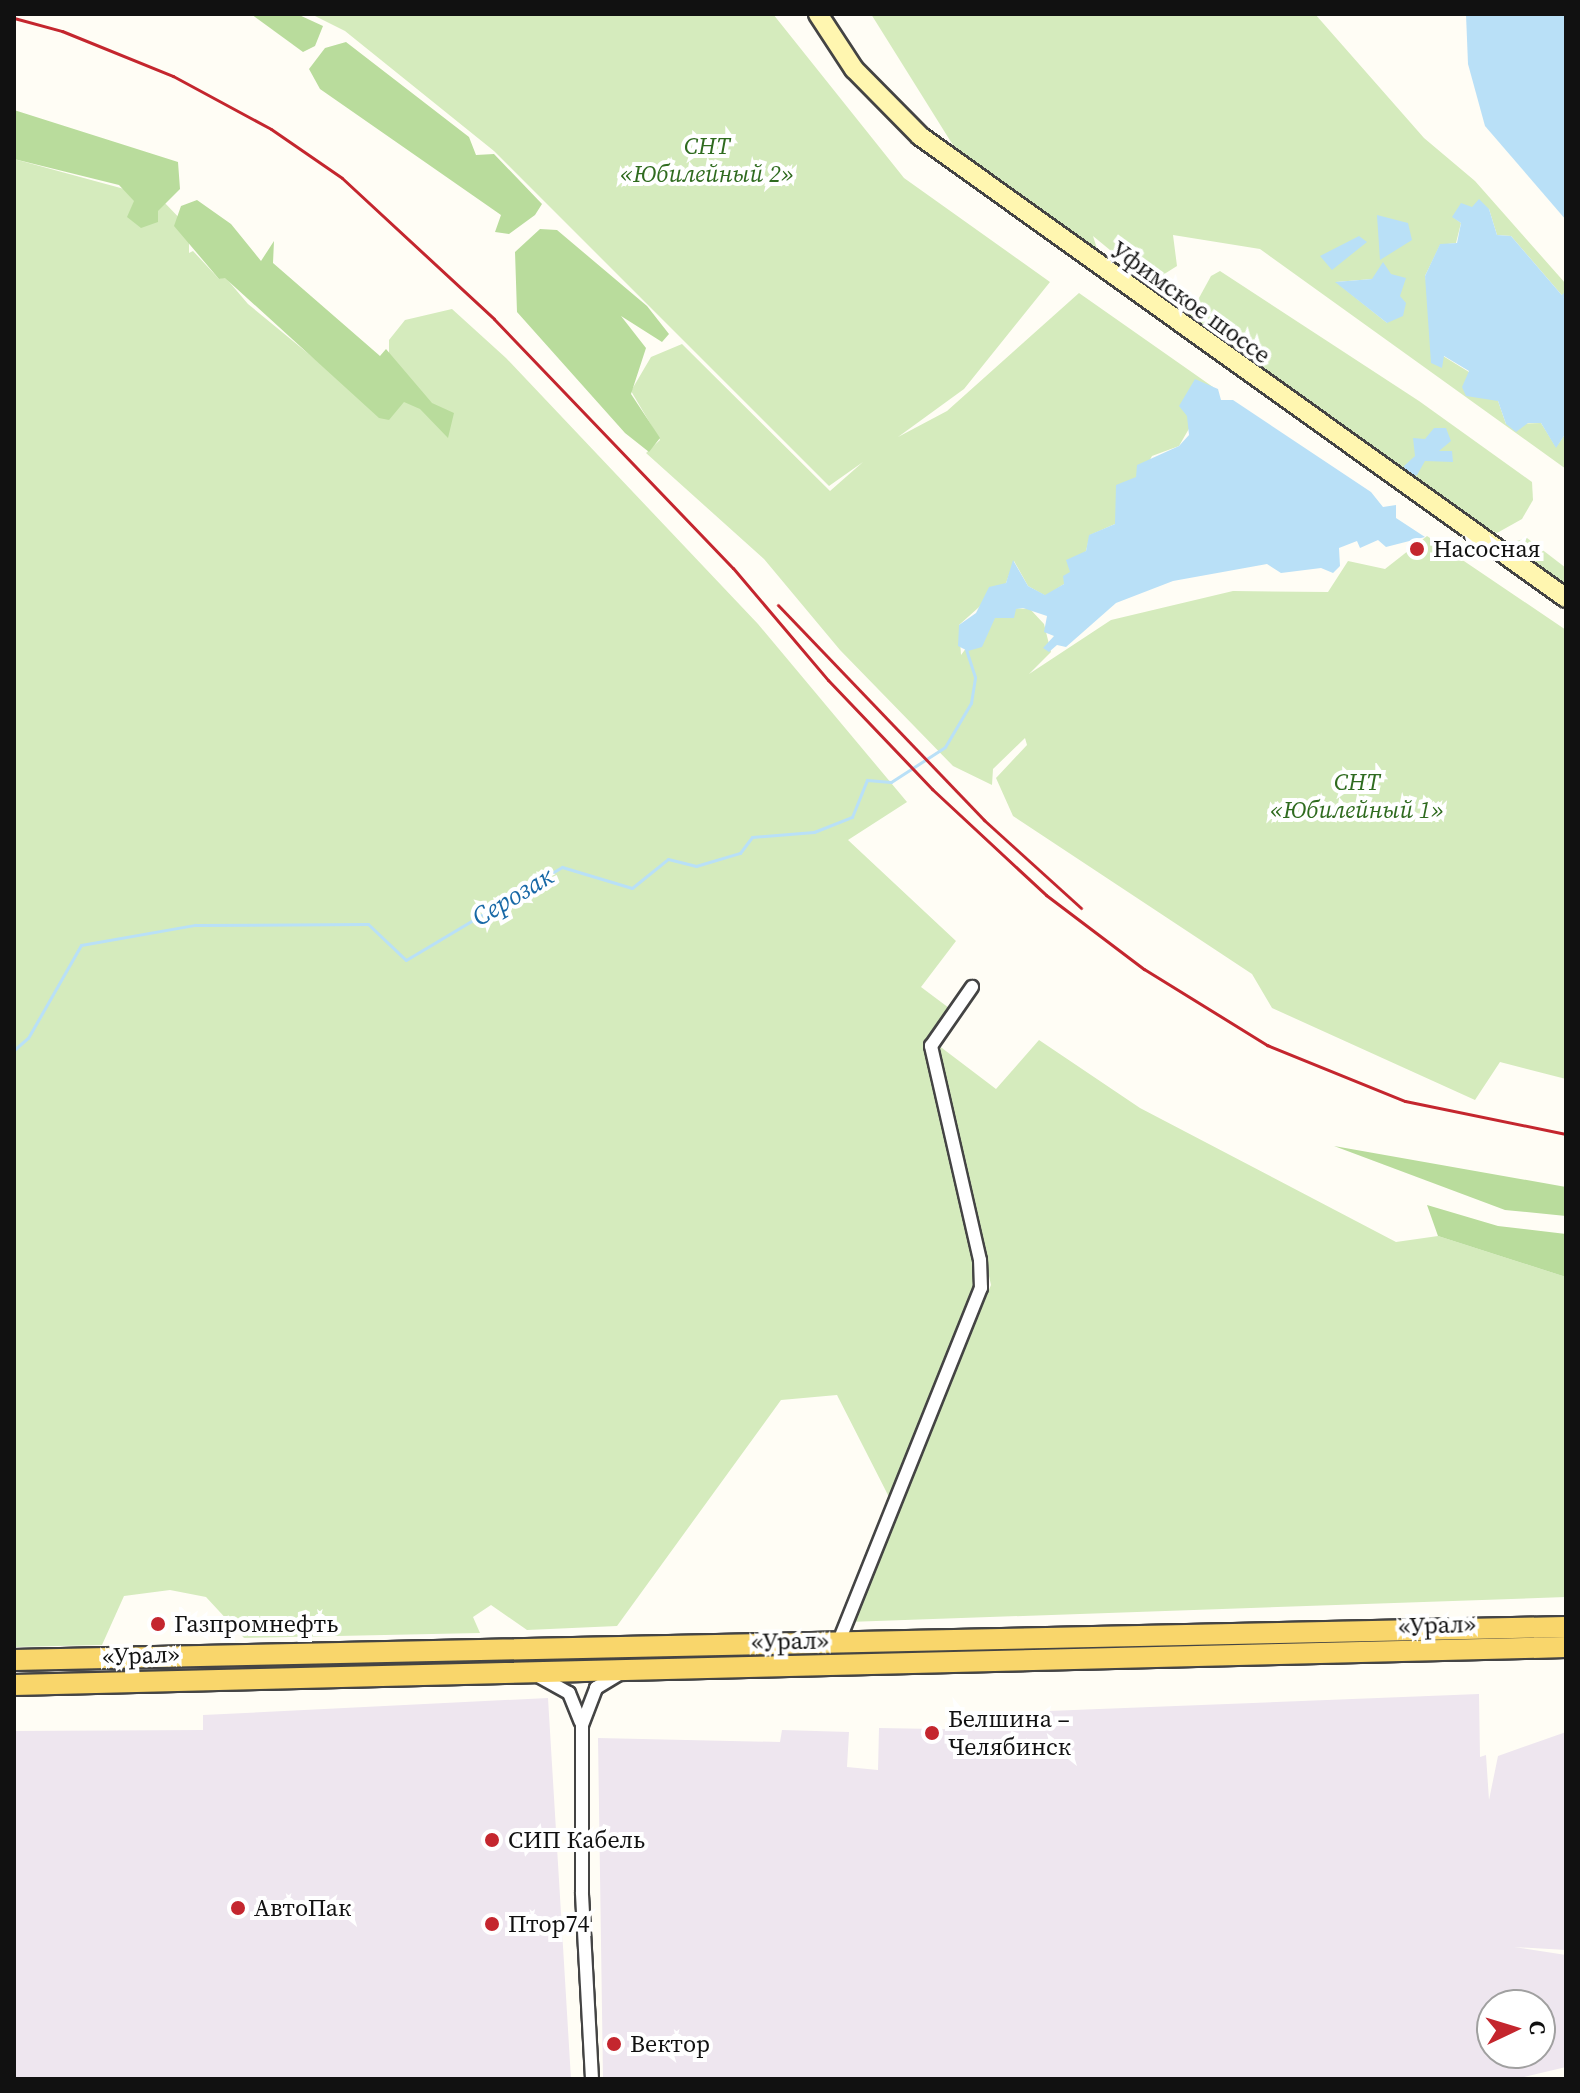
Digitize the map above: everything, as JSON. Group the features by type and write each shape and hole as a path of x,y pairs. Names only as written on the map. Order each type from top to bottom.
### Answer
{"main road":[{"name":"Уфимское шоссе","path":"818,14 854,69 920,136 1566,598"},
{"name":"«Урал»","path":"14,1660 837,1646 1566,1627"},
{"name":"«Урал»","path":"14,1685 1566,1647"}],"street":[{"path":"837,1646 981,1288 980,1260 931,1046 972,987"},
{"path":"582,1725 596,1688 630,1670"},
{"path":"513,1672 559,1684 577,1705 582,1725 582,1892 592,2079"}],"shaded area":[{"path":"1479,1694 1480,1757 1486,1755 1489,1800 1498,1756 1566,1732 1566,1950 1514,1947 1566,1955 1566,2067 1516,2079 603,2079 598,1738 780,1742 782,1730 849,1732 847,1767 878,1770 879,1728 994,1730 996,1713"},
{"path":"548,1698 571,2079 14,2079 14,1731 203,1730 203,1715"}],"green space":[{"path":"251,14 297,14 323,26 315,46 303,52"},
{"path":"311,14 773,14 904,178 1050,282 964,389 898,437 947,411 1079,293 1213,387 1179,446 1152,456 1115,524 1090,535 1086,551 1064,584 1046,596 1028,586 1014,561 1006,583 959,625 961,655 990,616 1010,608 1030,609 1044,624 1051,652 1029,674 1111,620 1233,591 1328,592 1348,561 1385,569 1427,536 1566,630 1566,1079 1500,1062 1475,1100 1272,1008 1252,974 1013,816 996,778 1027,745 1025,738 993,769 992,785 953,766 840,650 764,559 646,453 660,440 631,391 651,357 682,344 830,491 863,462 829,486 494,151 345,31"},
{"path":"871,14 1315,14 1424,138 1475,181 1566,284 1566,300 1511,236 1497,235 1489,209 1472,207 1453,217 1461,223 1456,243 1440,245 1425,276 1443,356 1469,372 1498,401 1506,424 1541,423 1556,447 1566,433 1566,469 1260,249 1173,235 1177,266 1150,283 1093,236 1101,261 956,150","holes":["1372,279 1387,323 1336,282"]},
{"path":"346,42 469,137 476,155 494,154 542,204 535,215 509,234 495,232 501,215 320,89 309,69 325,48"},
{"path":"14,110 178,162 180,189 158,211 158,222 141,228 127,217 134,201 119,185 14,159"},
{"path":"14,159 161,199 189,228 189,253 193,251 219,279 225,277 248,304 389,420 389,340 405,320 452,309 506,358 758,624 907,802 848,840 956,941 921,987 953,1011 934,1039 977,1282 976,1299 889,1497 837,1395 781,1400 617,1626 527,1630 491,1605 473,1617 480,1633 244,1638 206,1597 170,1590 124,1596 102,1645 14,1647"},
{"path":"197,200 231,224 261,261 274,241 273,263 380,356 386,349 432,403 454,413 448,438 420,409 404,402 389,420 379,418 225,278 219,279 174,226 181,206"},
{"path":"540,229 557,230 647,306 669,334 662,342 621,316 646,348 631,394 660,438 649,452 625,433 517,312 515,252"},
{"path":"1220,271 1419,401 1532,482 1533,500 1522,519 1497,533 1486,528 1188,318 1211,276"},
{"path":"1527,538 1566,568 1566,585 1510,543"},
{"path":"1039,1040 1140,1108 1396,1242 1438,1236 1566,1277 1566,1597 848,1622 991,1285 938,1045 996,1089"},
{"path":"1334,1146 1566,1187 1566,1216 1505,1210"},
{"path":"1427,1205 1498,1226 1566,1234 1566,1277 1438,1236"}],"water":[{"path":"1466,14 1566,14 1566,220 1485,126 1468,64"},
{"path":"1479,199 1489,209 1497,235 1511,236 1566,300 1566,433 1556,448 1541,423 1528,423 1516,432 1506,424 1498,401 1466,396 1462,387 1469,371 1444,356 1442,368 1431,363 1425,276 1440,244 1457,243 1461,223 1452,217 1461,203 1472,207"},
{"path":"1377,215 1408,223 1412,240 1380,260"},
{"path":"1359,236 1367,242 1332,270 1320,256"},
{"path":"1383,262 1391,274 1406,278 1400,296 1406,303 1403,316 1387,323 1335,282 1372,279"},
{"path":"1195,379 1218,389 1221,400 1233,400 1371,492 1383,507 1396,505 1396,518 1425,537 1386,547 1378,540 1360,548 1357,541 1339,548 1340,566 1333,573 1321,568 1281,573 1267,564 1173,581 1116,603 1066,647 1057,645 1049,652 1043,648 1054,636 1044,632 1047,616 1023,608 1016,609 1014,618 995,618 982,647 968,651 958,646 959,625 976,613 989,587 1006,583 1013,560 1028,586 1045,595 1064,584 1063,576 1070,572 1066,560 1086,551 1089,535 1115,524 1116,485 1136,477 1137,465 1179,446 1189,435 1187,416 1179,406"},
{"path":"1434,428 1446,428 1451,441 1439,451 1452,451 1453,462 1425,461 1417,475 1407,479 1404,466 1415,456 1413,438 1425,439"}],"waterway":[{"path":"1562,296 1566,292"},
{"name":"Серозак","path":"14,1050 28,1038 81,945 195,925 368,924 406,960 562,867 632,888 668,859 696,866 740,853 752,837 814,832 852,817 867,780 891,782 945,747 971,703 975,677 966,649"}],"railway":[{"path":"14,18 62,31 173,76 271,129 342,178 494,319 733,568 828,680 932,789 1046,895 1144,969 1267,1045 1405,1101 1566,1134"},
{"path":"778,605 984,820 1081,908"}],"place":[{"name":"Насосная","path":"1417,549"},
{"name":"Газпромнефть","path":"158,1624"},
{"name":"Белшина – Челябинск","path":"932,1733"},
{"name":"СИП Кабель","path":"492,1840"},
{"name":"АвтоПак","path":"238,1908"},
{"name":"Птор74","path":"492,1924"},
{"name":"Вектор","path":"614,2044"}],"park label":[{"name":"СНТ «Юбилейный 2»","path":"707,160"},
{"name":"СНТ «Юбилейный 1»","path":"1357,796"}]}
